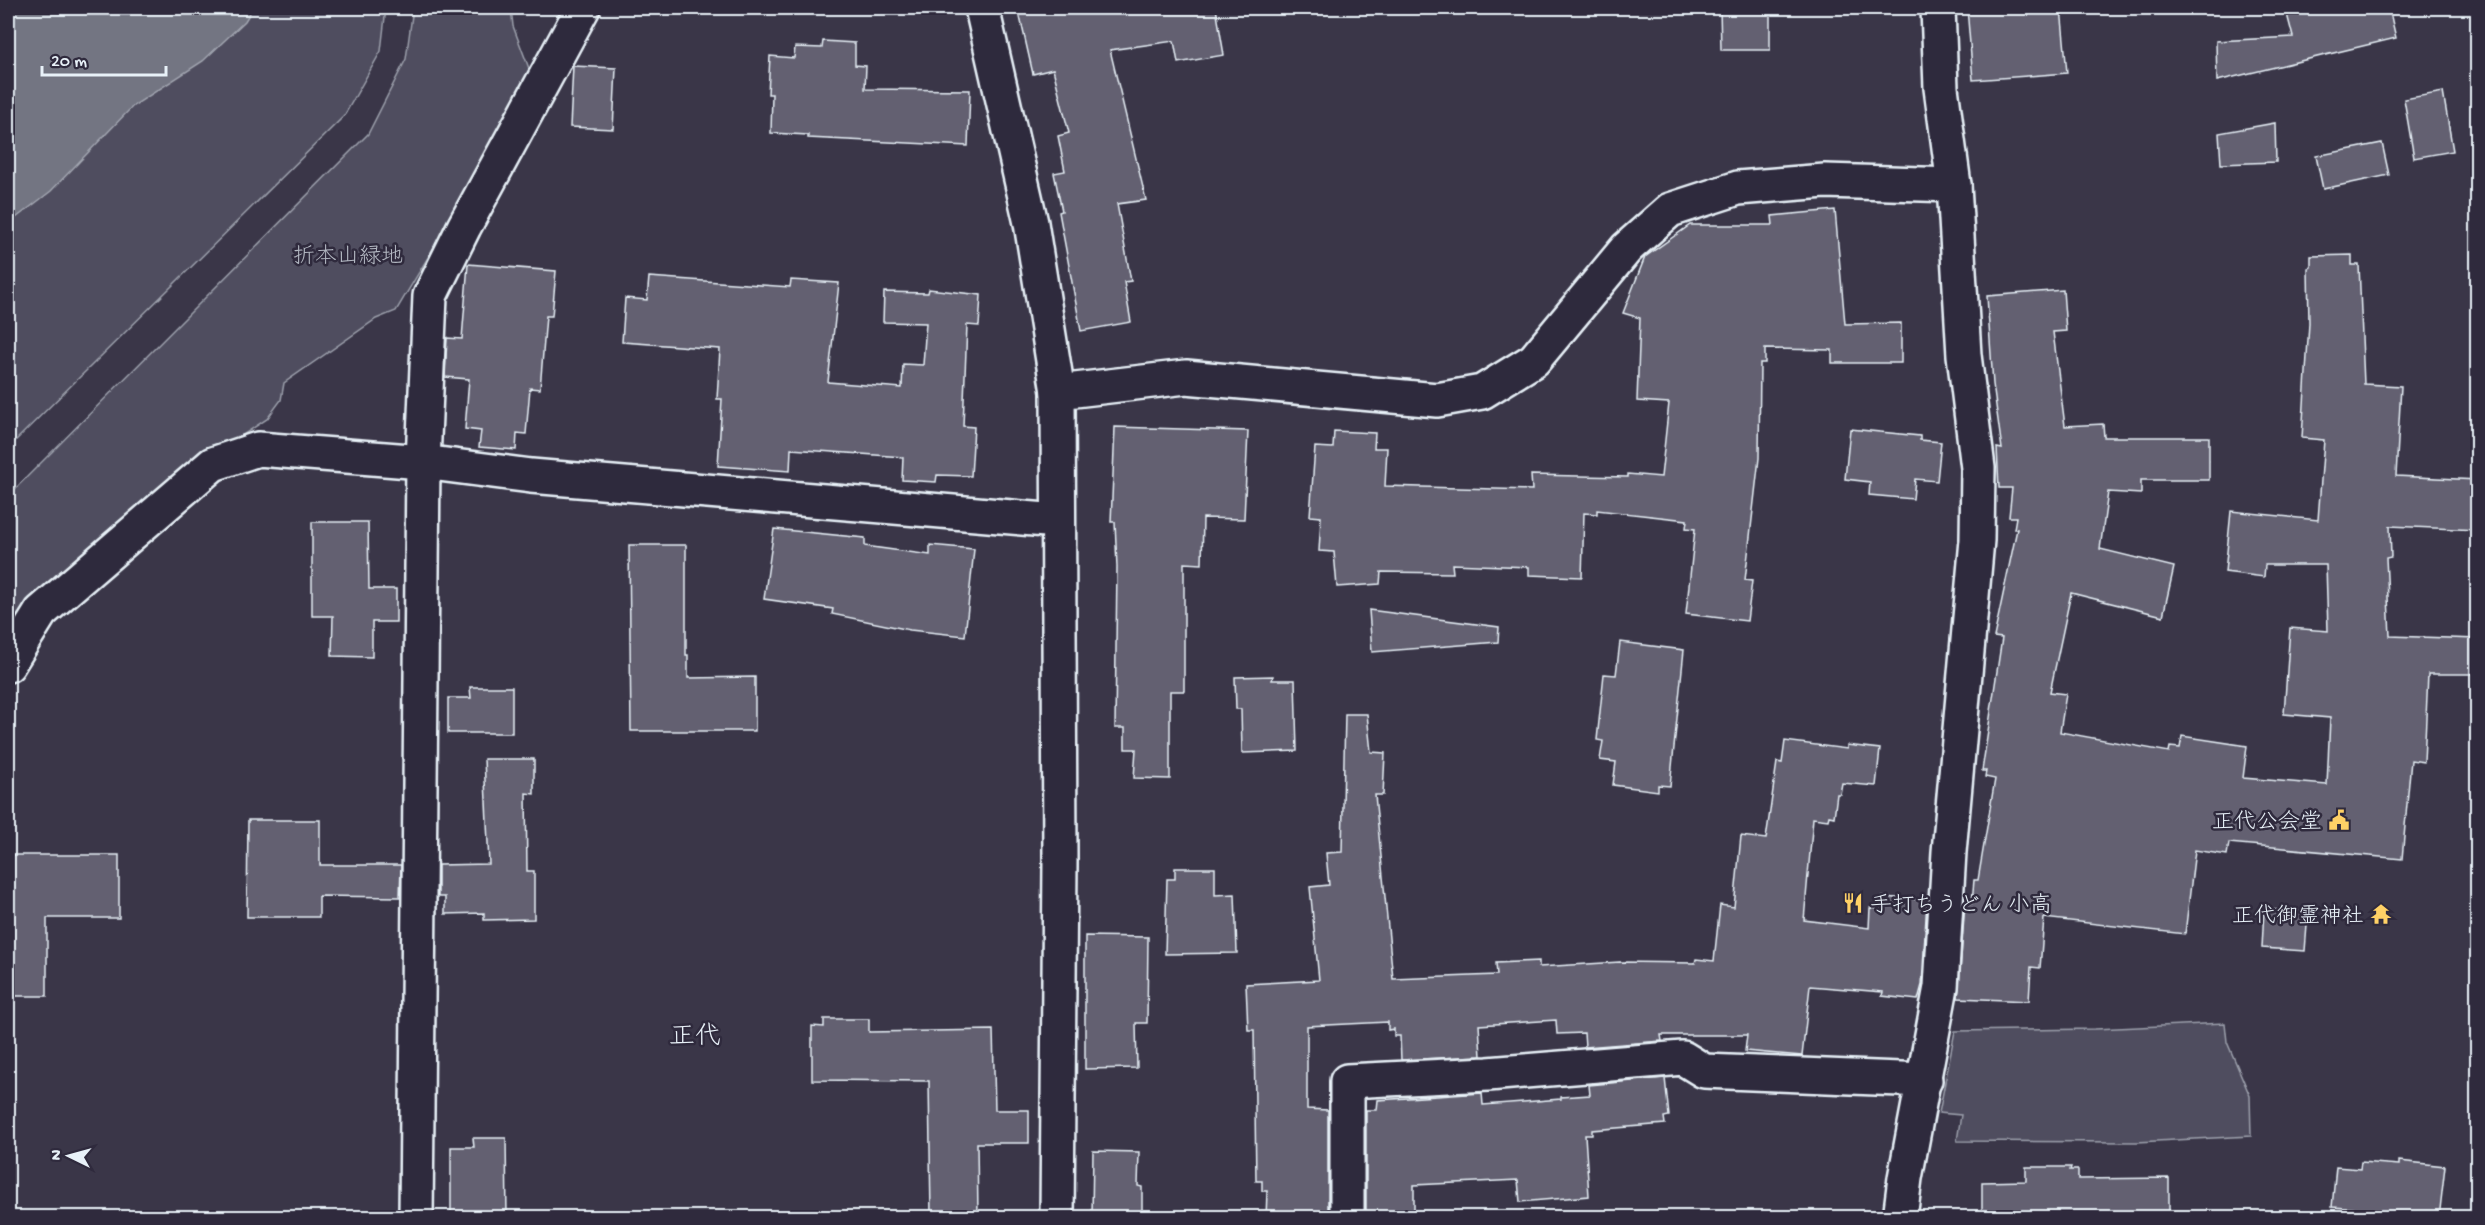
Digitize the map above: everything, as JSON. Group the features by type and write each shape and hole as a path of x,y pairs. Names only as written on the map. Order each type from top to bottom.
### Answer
{"street":[{"path":"416,1218 423,462 430,296 464,227 583,8"},
{"path":"982,8 1031,224 1058,392 1060,897 1058,1218"},
{"path":"1900,1218 1905,1178 1941,987 1950,852 1977,540 1978,468 1964,355 1954,185 1941,88 1938,8"},
{"path":"1058,392 1186,376 1437,400 1482,392 1534,360 1627,248 1670,210 1738,188 1825,181 1954,185"},
{"path":"8,665 41,612 213,464 258,449 423,462 531,476 1058,520"},
{"path":"1347,1218 1347,1081 1488,1074 1683,1058 1704,1071 1925,1080"}],"green space":[{"path":"8,8 386,8 381,51 344,116 8,448"},
{"name":"折本山緑地","path":"413,8 511,8 513,26 530,71 449,222 396,311 376,319 284,383 281,400 267,419 223,448 8,644 8,496 368,134 406,59"},
{"path":"2225,1023 2227,1042 2250,1096 2251,1136 2137,1142 1957,1141 1961,1115 1939,1113 1955,1031 2095,1029"}],"water":[{"path":"8,8 253,8 245,21 203,61 133,106 51,191 8,224"}],"building":[{"path":"1018,8 1216,8 1224,55 1178,63 1174,41 1110,50 1146,200 1117,204 1131,281 1124,282 1131,322 1081,331 1054,173 1065,171 1058,136 1069,133 1053,69 1033,74"},
{"path":"1720,8 1770,8 1770,50 1721,50"},
{"path":"1967,8 2061,8 2067,73 1973,80"},
{"path":"2313,8 2389,8 2396,38 2217,81 2216,41 2293,37 2287,14"},
{"path":"823,41 855,43 855,65 866,66 865,89 970,90 968,146 808,138 808,135 771,133 772,94 768,94 770,56 794,58 795,47 822,48"},
{"path":"573,66 616,68 613,129 570,127"},
{"path":"2443,92 2453,151 2414,158 2404,99"},
{"path":"2275,123 2276,162 2221,164 2219,133"},
{"path":"2382,143 2389,175 2323,189 2316,156"},
{"path":"1835,210 1845,324 1901,323 1901,363 1832,363 1832,350 1765,349 1765,363 1760,363 1759,458 1745,580 1752,581 1747,621 1686,614 1695,529 1686,528 1687,520 1597,510 1597,514 1584,513 1582,577 1529,575 1529,567 1452,564 1453,573 1381,572 1380,584 1337,587 1334,552 1319,551 1321,517 1310,516 1315,447 1333,448 1334,431 1375,433 1374,448 1387,448 1385,486 1532,490 1531,475 1628,477 1628,474 1661,477 1669,403 1637,401 1640,318 1623,313 1645,257 1690,225 1773,225 1772,216"},
{"path":"2352,255 2352,265 2359,265 2364,384 2401,386 2396,476 2478,480 2478,530 2390,526 2391,557 2386,558 2390,636 2478,639 2478,674 2428,674 2424,762 2411,760 2402,859 2229,843 2227,855 2195,850 2185,934 2044,918 2040,968 2031,967 2029,1001 1958,998 1965,903 1972,903 1974,880 1978,880 1995,779 1985,777 1986,771 1982,771 2002,638 1994,637 2017,529 2014,529 2016,517 2009,517 2012,488 1999,488 1997,448 2002,449 1993,384 1987,296 2063,290 2066,331 2053,332 2065,426 2103,424 2104,437 2209,437 2209,480 2141,480 2141,494 2108,492 2100,549 2174,567 2163,616 2071,593 2050,692 2066,694 2060,732 2169,752 2170,747 2180,748 2182,736 2247,746 2243,778 2327,785 2330,718 2284,714 2290,628 2328,631 2326,565 2265,565 2264,577 2225,572 2231,511 2318,520 2324,440 2302,438 2309,323 2308,268 2311,267 2311,256"},
{"path":"468,264 556,271 552,316 546,316 540,389 530,388 526,434 517,433 516,450 479,447 481,431 465,429 469,379 445,377 447,338 462,339"},
{"path":"649,277 790,287 791,280 839,283 828,382 902,388 903,364 923,365 926,323 883,322 884,292 928,293 929,289 981,295 979,326 967,325 963,426 974,427 971,476 937,475 936,482 902,480 903,457 791,449 790,471 718,466 722,399 717,399 720,349 622,342 625,298 647,300"},
{"path":"1115,427 1248,431 1244,519 1203,518 1202,564 1184,563 1184,691 1170,691 1170,779 1134,778 1136,749 1125,749 1125,728 1115,728 1117,567 1115,522 1111,522"},
{"path":"1850,429 1920,436 1920,440 1941,442 1937,481 1915,479 1913,499 1869,495 1870,482 1845,479"},
{"path":"312,522 368,522 369,589 396,589 396,622 372,622 372,657 332,656 333,616 312,616"},
{"path":"774,529 865,538 865,546 930,555 930,545 974,549 965,636 910,630 832,614 833,609 764,599"},
{"path":"629,545 686,545 688,678 755,677 755,731 631,731"},
{"path":"1369,610 1499,627 1498,642 1372,652"},
{"path":"1620,642 1684,650 1670,786 1658,785 1658,791 1613,785 1616,762 1600,760 1603,741 1597,740 1604,674 1616,675"},
{"path":"1273,676 1272,680 1295,680 1297,751 1242,753 1241,709 1236,709 1235,677"},
{"path":"470,687 512,687 512,733 448,733 448,698 471,698"},
{"path":"1345,714 1367,714 1371,752 1385,753 1383,795 1375,795 1393,979 1497,975 1496,963 1539,961 1539,967 1620,962 1695,963 1696,959 1714,961 1720,905 1734,907 1741,836 1766,839 1777,762 1782,763 1785,741 1847,749 1847,745 1880,749 1876,786 1842,783 1840,794 1837,794 1834,817 1829,816 1828,820 1813,818 1804,920 1869,928 1870,908 1882,909 1882,897 1927,900 1922,985 1918,1000 1882,996 1883,992 1810,986 1802,1056 1745,1051 1747,1035 1661,1035 1662,1041 1585,1047 1584,1033 1557,1034 1556,1020 1479,1025 1481,1056 1401,1060 1400,1036 1394,1036 1394,1029 1388,1030 1388,1022 1307,1026 1307,1109 1328,1110 1328,1215 1266,1218 1267,1191 1262,1191 1262,1181 1256,1181 1254,1030 1248,1030 1246,984 1319,980 1310,887 1329,885 1326,853 1342,852"},
{"path":"484,759 534,759 534,794 526,793 527,871 534,871 534,919 484,920 484,913 445,914 445,897 438,897 438,865 489,864"},
{"path":"248,820 320,820 320,865 401,865 400,897 319,896 319,917 247,917"},
{"path":"8,855 119,855 119,918 47,918 47,996 8,996"},
{"path":"1175,868 1215,868 1215,895 1235,894 1237,953 1165,954 1167,879 1175,879"},
{"path":"2264,909 2308,912 2305,951 2262,948"},
{"path":"1085,936 1148,937 1147,1023 1136,1023 1137,1068 1085,1069"},
{"path":"824,1019 869,1019 869,1032 993,1030 995,1110 1029,1110 1029,1143 977,1143 978,1215 931,1216 929,1081 812,1080 812,1026 824,1027"},
{"path":"1665,1078 1669,1116 1664,1117 1665,1124 1592,1130 1592,1135 1585,1135 1589,1196 1520,1202 1518,1180 1414,1185 1414,1216 1366,1215 1366,1110 1377,1110 1378,1100 1482,1093 1483,1105 1590,1095 1589,1085"},
{"path":"473,1138 506,1138 507,1218 451,1218 451,1147 474,1147"},
{"path":"1093,1151 1139,1152 1138,1186 1142,1187 1142,1218 1092,1218"},
{"path":"2399,1161 2445,1166 2439,1218 2360,1218 2360,1209 2332,1207 2336,1167 2360,1169 2361,1162 2399,1165"},
{"path":"2026,1167 2071,1167 2070,1170 2078,1170 2078,1179 2169,1178 2169,1218 1982,1218 1982,1182 2026,1181"}],"place":[{"name":"正代公会堂","path":"2339,820"},
{"name":"手打ちうどん 小高","path":"1853,903"},
{"name":"正代御霊神社","path":"2381,914"}],"district":[{"name":"正代","path":"695,1034"}]}
